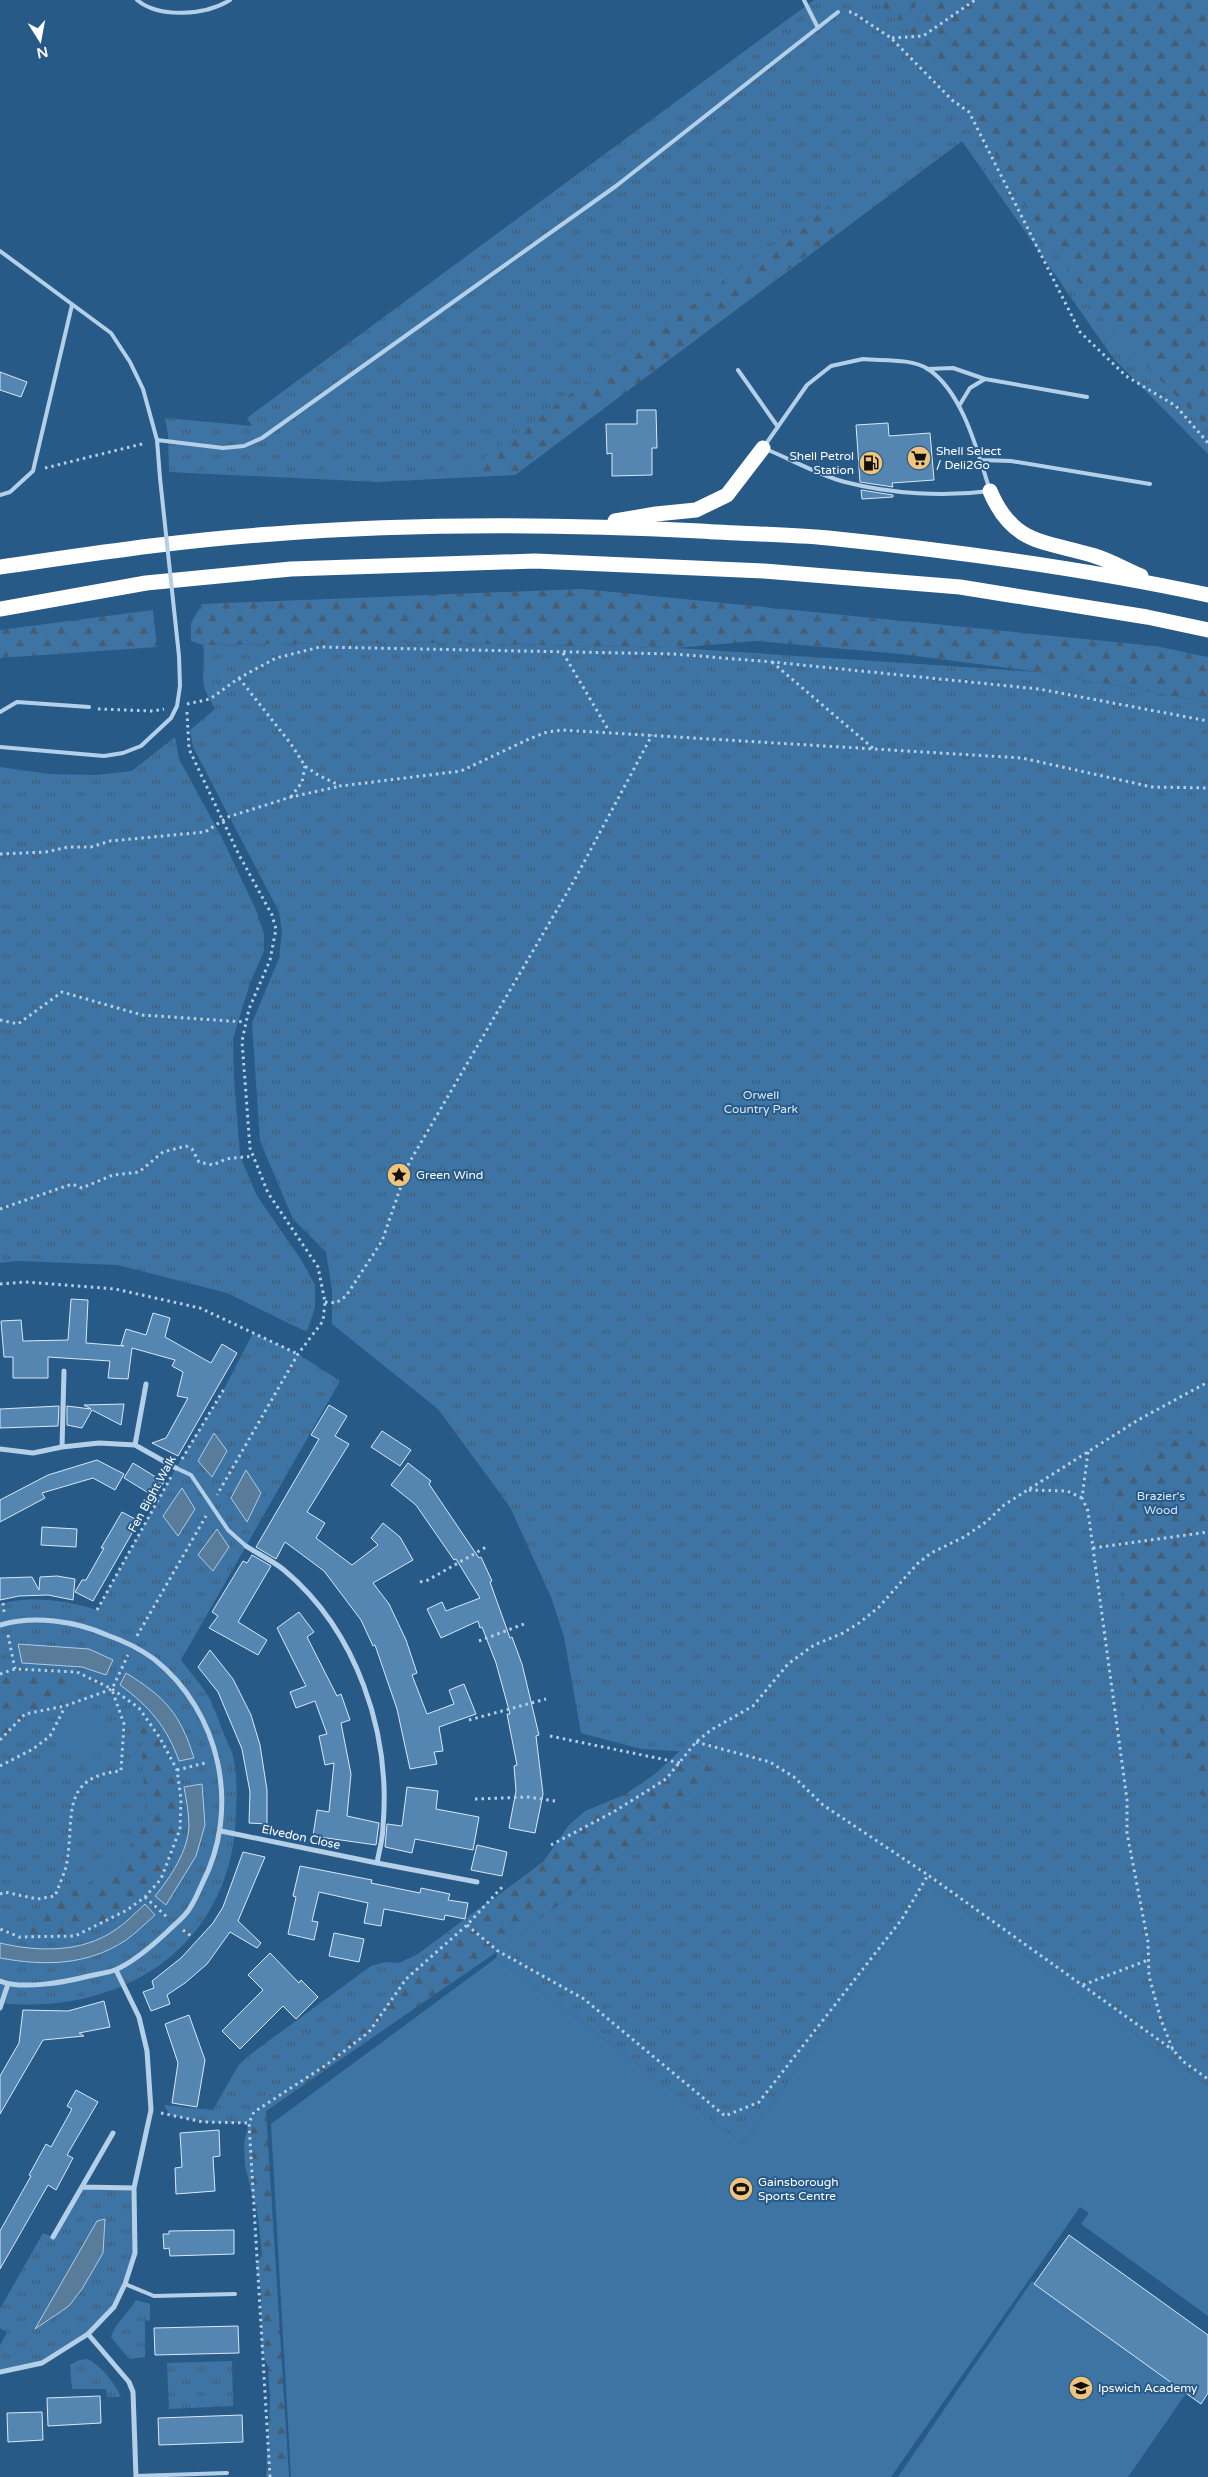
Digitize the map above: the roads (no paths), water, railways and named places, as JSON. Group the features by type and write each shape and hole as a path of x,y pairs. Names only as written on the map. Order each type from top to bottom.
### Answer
{"highway":[{"path":"592,526 656,514 696,510 727,496 763,448"},
{"path":"990,491 997,508 1016,530 1046,545 1096,556 1161,585"},
{"path":"0,567 143,546 274,533 438,527 592,526 826,538 1001,560 1161,585 1208,595"},
{"path":"0,608 146,583 291,569 535,561 764,571 960,587 1147,617 1208,630"}],"street":[{"path":"62,1447 64,1371"},
{"path":"136,1445 146,1384"},
{"path":"0,1449 33,1453 62,1447 99,1444 136,1445 176,1468"},
{"path":"246,1546 282,1568 307,1592 334,1627 360,1676 372,1715 383,1776 384,1827 377,1864"},
{"path":"0,1626 40,1621 85,1626 133,1646 155,1660 172,1678 203,1720 218,1759 223,1795 221,1830 213,1864 189,1910 151,1947 116,1970 43,1984 8,1984 0,1981"},
{"name":"Elvedon Close","path":"221,1830 377,1864 476,1882"},
{"path":"0,2372 42,2363 88,2334 114,2307 125,2284 135,2253 134,2188 151,2110 147,2051 139,2017 116,1970"},
{"path":"0,2008 8,1984"},
{"path":"53,2237 113,2133"},
{"path":"82,2187 134,2188"},
{"path":"88,2334 129,2382 133,2392 136,2477"}],"lane":[{"path":"137,0 155,10 172,12 195,12 221,5 230,0"},
{"path":"804,0 818,28"},
{"path":"157,440 223,448 244,446 262,438 616,186 838,12"},
{"path":"0,251 111,333 130,362 143,389 157,440 179,656 180,686 177,706 171,718 157,734 141,746 123,753 104,756 0,747"},
{"path":"0,495 10,492 32,471 72,306"},
{"path":"927,369 959,406 981,460 990,491 957,495 911,493 844,482 763,448 807,385 831,366 863,359 908,363 927,369 953,368 985,378 1087,397"},
{"path":"738,370 778,427"},
{"path":"959,406 970,388 985,378"},
{"path":"981,460 1011,461 1150,484"},
{"path":"0,712 17,702 89,707"},
{"path":"176,1468 191,1475 228,1530 246,1546"},
{"path":"125,2284 154,2296 235,2294"},
{"path":"136,2477 227,2473"}],"place":[{"name":"Shell Select / Deli2Go","path":"919,458"},
{"name":"Shell Petrol Station","path":"871,463"},
{"name":"Green Wind","path":"399,1175"},
{"name":"Gainsborough Sports Centre","path":"741,2189"},
{"name":"Ipswich Academy","path":"1081,2388"}],"park label":[{"name":"Orwell Country Park","path":"761,1102"},
{"name":"Brazier's Wood","path":"1161,1503"}]}
